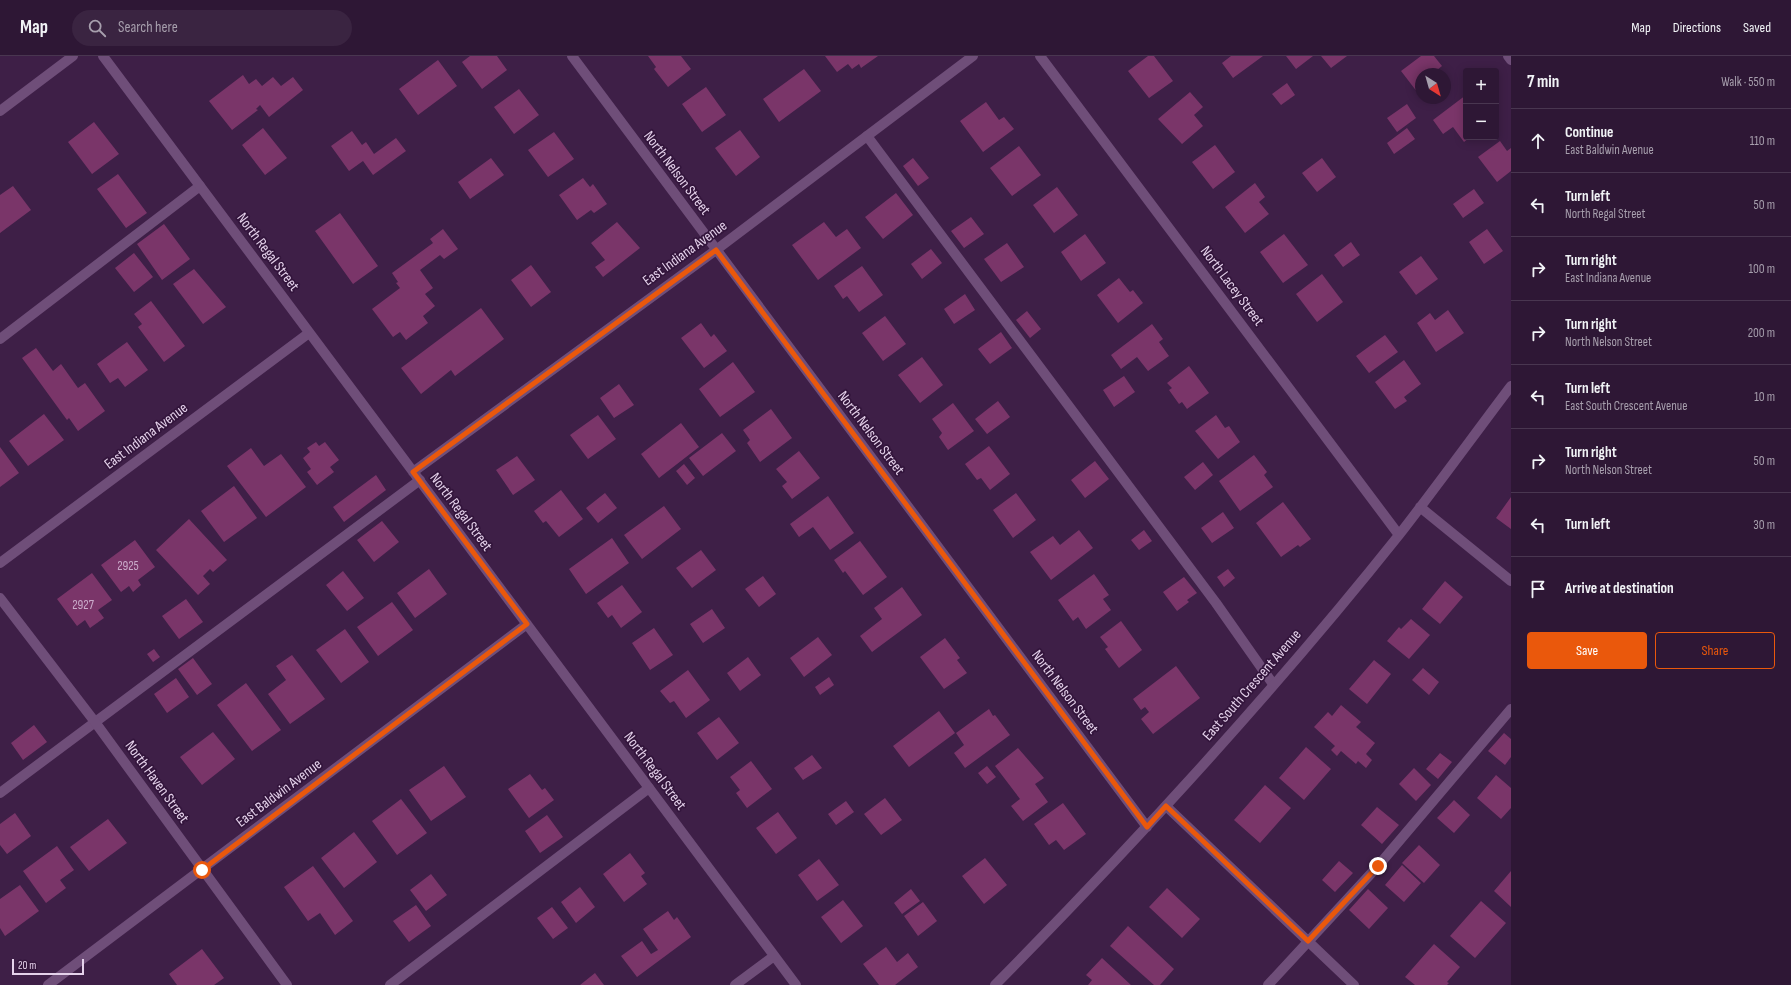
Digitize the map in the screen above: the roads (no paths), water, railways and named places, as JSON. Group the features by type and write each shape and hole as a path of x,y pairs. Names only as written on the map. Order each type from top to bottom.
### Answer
{"street":[{"path":"0,111 73,56"},
{"name":"North Regal Street","path":"103,56 796,985"},
{"name":"North Nelson Street","path":"572,56 1147,827"},
{"name":"East Indiana Avenue","path":"413,472 716,250 973,56"},
{"name":"North Lacey Street","path":"1040,56 1399,535"},
{"path":"1508,56 1511,60"},
{"path":"867,136 1216,603 1274,684"},
{"path":"0,339 200,186"},
{"name":"East Indiana Avenue","path":"0,563 309,333"},
{"name":"East South Crescent Avenue","path":"995,985 1147,827 1274,684 1399,535 1511,386"},
{"path":"0,793 420,480"},
{"path":"1420,507 1511,581"},
{"name":"North Haven Street","path":"0,598 95,722 287,985"},
{"name":"East Baldwin Avenue","path":"48,985 527,624"},
{"path":"1268,985 1378,866 1481,747 1511,709"},
{"path":"390,985 649,788"},
{"path":"1166,806 1354,985"},
{"path":"735,985 774,956"}]}
